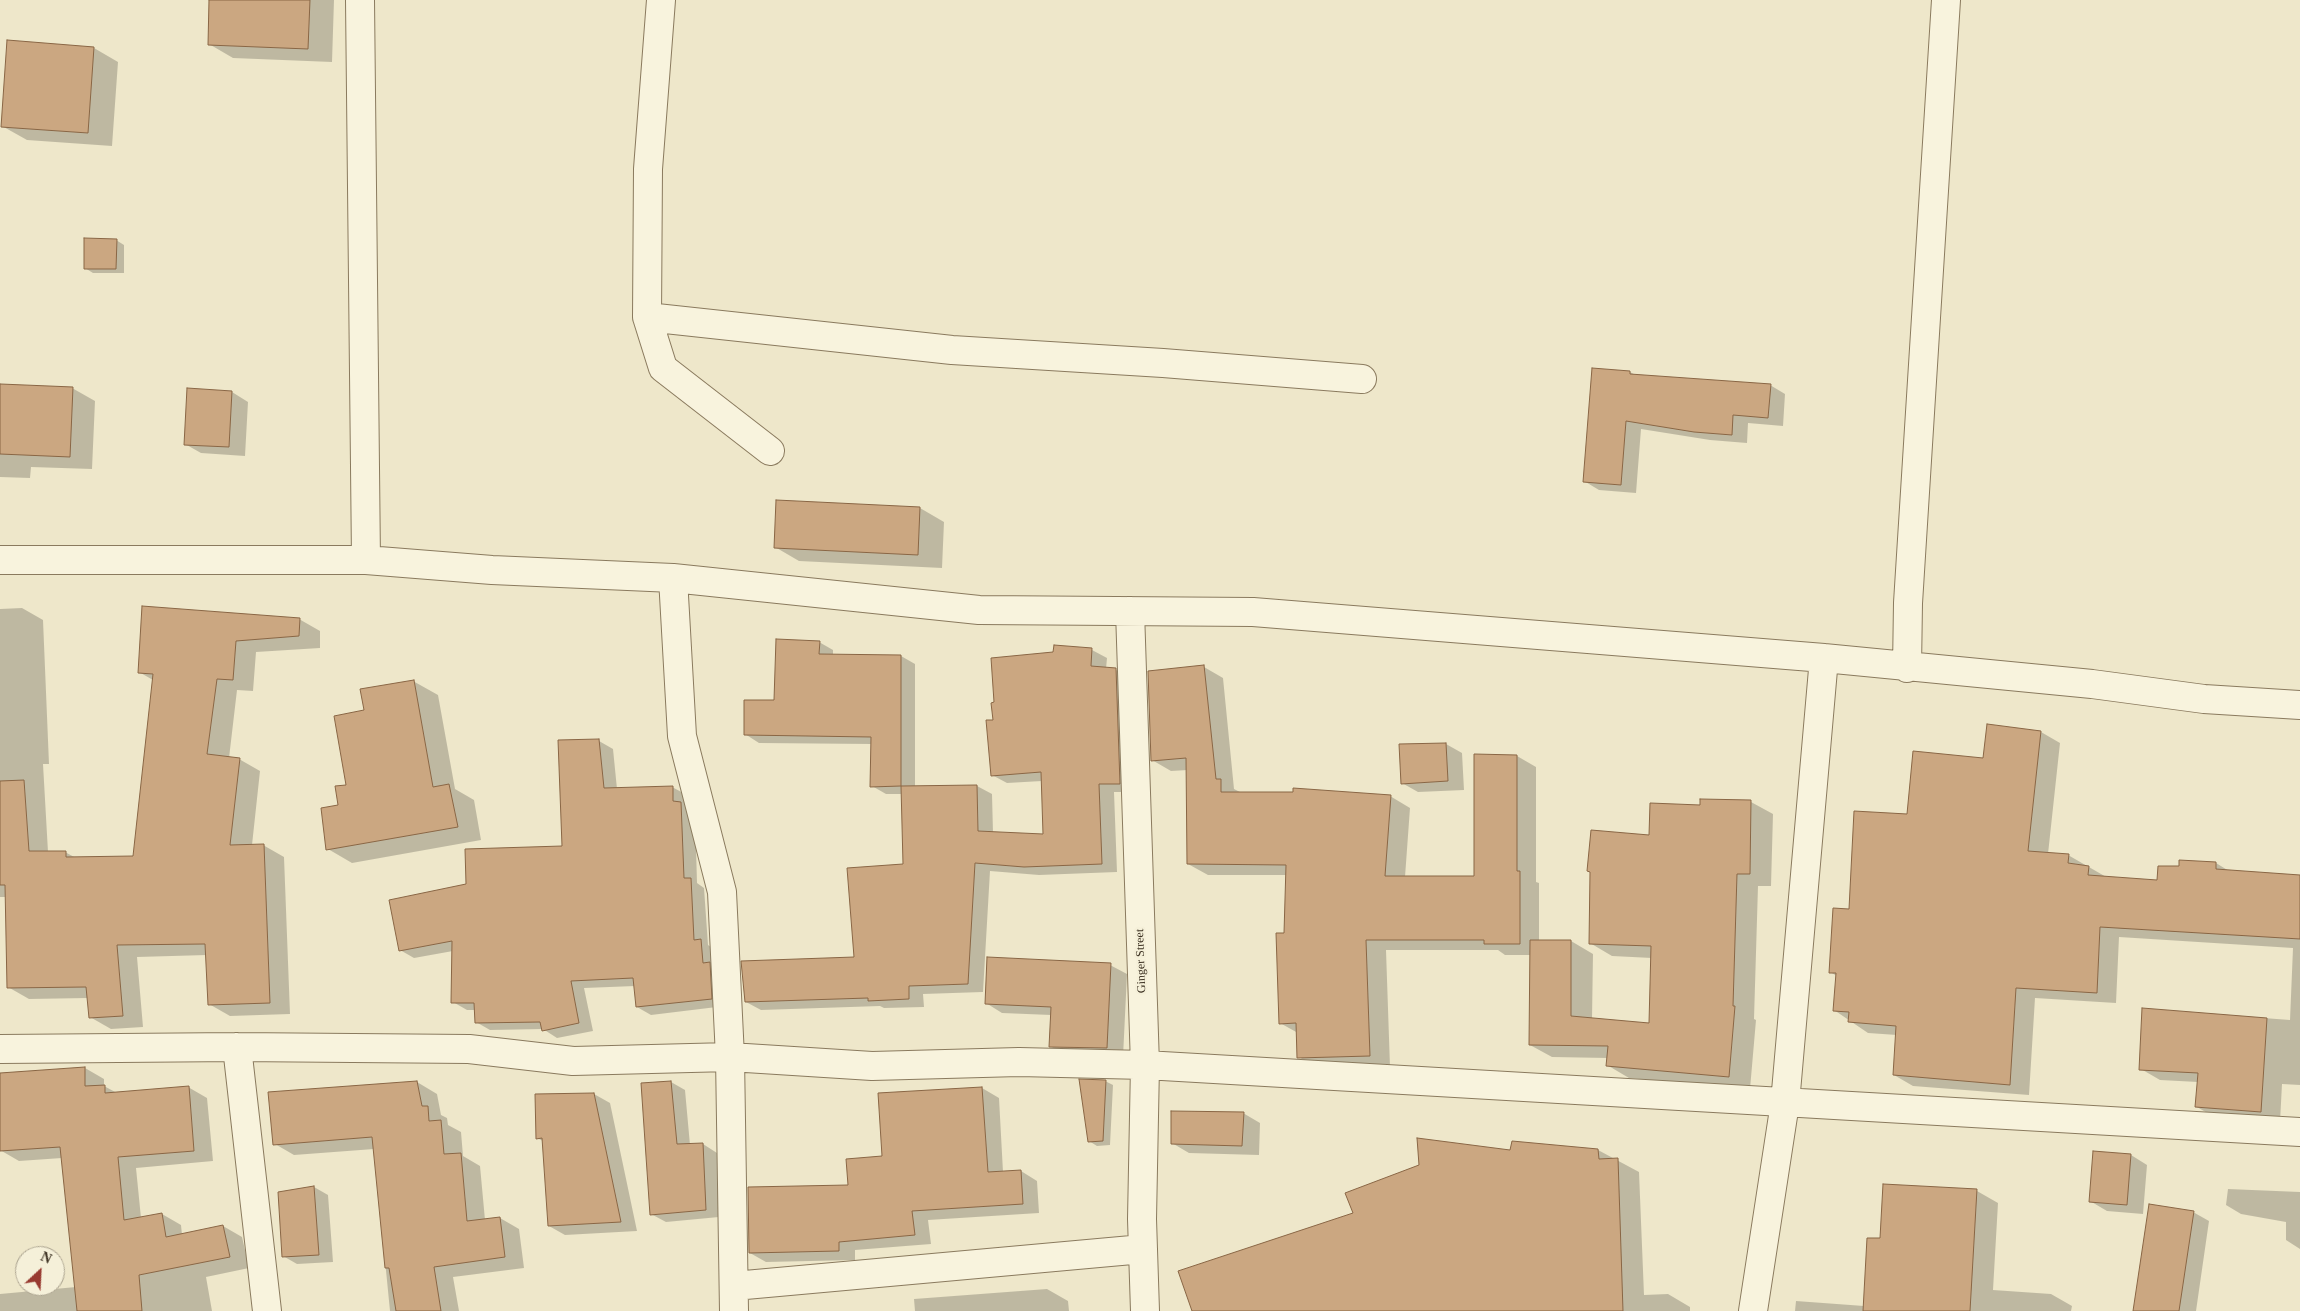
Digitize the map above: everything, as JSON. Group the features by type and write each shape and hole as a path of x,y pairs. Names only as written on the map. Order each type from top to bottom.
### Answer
{"street":[{"path":"360,0 366,560"},
{"path":"661,0 648,169 647,317 663,368 770,451"},
{"path":"1907,668 1908,603 1946,0"},
{"path":"647,317 952,350 1163,363 1362,379"},
{"path":"0,560 366,560 492,570 673,578 979,610 1253,612 1824,658 1907,668 2092,684 2204,699 2300,706"},
{"path":"673,578 682,736 722,892 730,1057 734,1299 1143,1249"},
{"name":"Ginger Street","path":"1130,611 1145,1065 1143,1249 1145,1311"},
{"path":"1753,1311 1785,1103 1824,658"},
{"path":"237,1046 267,1311"},
{"path":"0,1048 237,1046 469,1049 573,1060 730,1057 872,1066 1019,1062 1145,1065 2300,1132"}],"building":[{"path":"209,0 310,0 308,49 208,45"},
{"path":"7,40 94,47 88,133 1,127"},
{"path":"84,238 117,239 116,269 84,269"},
{"path":"1592,368 1630,371 1630,374 1771,384 1768,418 1733,415 1732,435 1694,432 1626,421 1621,485 1583,482"},
{"path":"0,384 73,387 70,457 0,454"},
{"path":"187,388 232,391 229,447 184,445"},
{"path":"776,500 920,507 918,555 774,548"},
{"path":"142,606 300,618 299,636 236,641 233,680 217,679 207,754 240,758 230,845 264,844 270,1003 208,1005 205,944 117,945 123,1016 89,1018 86,987 7,988 5,885 0,885 0,781 24,780 29,851 66,851 66,857 133,856 153,674 138,673"},
{"path":"776,639 820,641 819,654 901,655 901,786 870,787 871,737 744,735 744,700 774,700"},
{"path":"1054,645 1092,648 1091,666 1116,668 1120,784 1099,784 1102,864 1024,867 975,863 968,984 909,986 909,999 868,1001 868,998 745,1002 741,961 854,957 847,868 903,864 901,786 977,785 978,831 1043,834 1041,772 991,776 986,720 993,720 991,703 994,702 991,658 1053,652"},
{"path":"1204,665 1216,779 1221,779 1221,792 1293,792 1293,788 1391,795 1385,876 1474,876 1474,754 1517,755 1517,871 1520,871 1520,944 1484,944 1484,940 1366,940 1370,1056 1297,1058 1296,1023 1279,1024 1276,933 1284,933 1286,865 1187,864 1186,758 1151,761 1148,671"},
{"path":"414,680 433,787 449,784 458,827 326,850 321,808 338,805 335,786 346,785 334,716 364,710 360,689"},
{"path":"1987,724 2041,731 2028,851 2069,854 2068,863 2089,866 2088,875 2157,880 2158,866 2179,866 2179,860 2216,862 2216,869 2300,875 2300,939 2100,927 2097,993 2016,988 2010,1085 1893,1075 1896,1026 1848,1022 1849,1012 1833,1011 1836,973 1829,973 1833,908 1849,909 1854,811 1907,814 1913,751 1983,758"},
{"path":"599,739 604,788 673,786 673,801 681,802 684,878 691,878 694,940 701,939 703,963 710,962 712,999 636,1007 633,978 571,981 579,1023 542,1031 540,1022 475,1023 474,1003 451,1003 452,941 399,951 389,900 466,884 465,849 562,846 558,740"},
{"path":"1446,743 1448,781 1401,784 1399,744"},
{"path":"1700,799 1751,800 1750,874 1737,874 1733,1006 1735,1006 1729,1077 1606,1066 1608,1046 1529,1045 1530,940 1571,940 1571,1016 1649,1023 1651,946 1589,944 1590,872 1587,871 1591,830 1649,835 1650,803 1700,805"},
{"path":"987,957 1111,963 1107,1048 1049,1047 1051,1007 985,1004"},
{"path":"2142,1008 2267,1018 2261,1112 2195,1107 2198,1073 2139,1070"},
{"path":"85,1067 85,1086 105,1085 105,1093 189,1086 194,1151 118,1157 124,1220 162,1213 166,1237 223,1225 230,1257 139,1275 142,1311 77,1311 60,1147 0,1151 0,1073"},
{"path":"1079,1079 1106,1080 1103,1141 1088,1142"},
{"path":"417,1081 422,1106 428,1106 429,1121 441,1120 444,1154 461,1153 467,1221 500,1217 505,1257 434,1267 441,1311 396,1311 389,1268 385,1268 372,1137 273,1145 268,1092"},
{"path":"671,1081 677,1144 703,1143 706,1210 650,1215 641,1083"},
{"path":"982,1087 988,1172 1021,1170 1023,1204 912,1211 915,1235 839,1242 839,1251 749,1253 748,1187 848,1185 846,1159 882,1156 878,1093"},
{"path":"594,1093 621,1222 548,1226 542,1138 536,1139 535,1094"},
{"path":"1171,1111 1244,1112 1242,1146 1171,1144"},
{"path":"1417,1138 1510,1150 1512,1141 1598,1149 1599,1159 1618,1158 1623,1311 1192,1311 1178,1271 1353,1213 1345,1193 1419,1165"},
{"path":"2093,1151 2131,1154 2127,1205 2089,1202"},
{"path":"1883,1184 1977,1189 1970,1311 1863,1311 1867,1238 1880,1238"},
{"path":"314,1186 319,1255 282,1257 278,1192"},
{"path":"2149,1204 2194,1211 2179,1311 2133,1311"}]}
